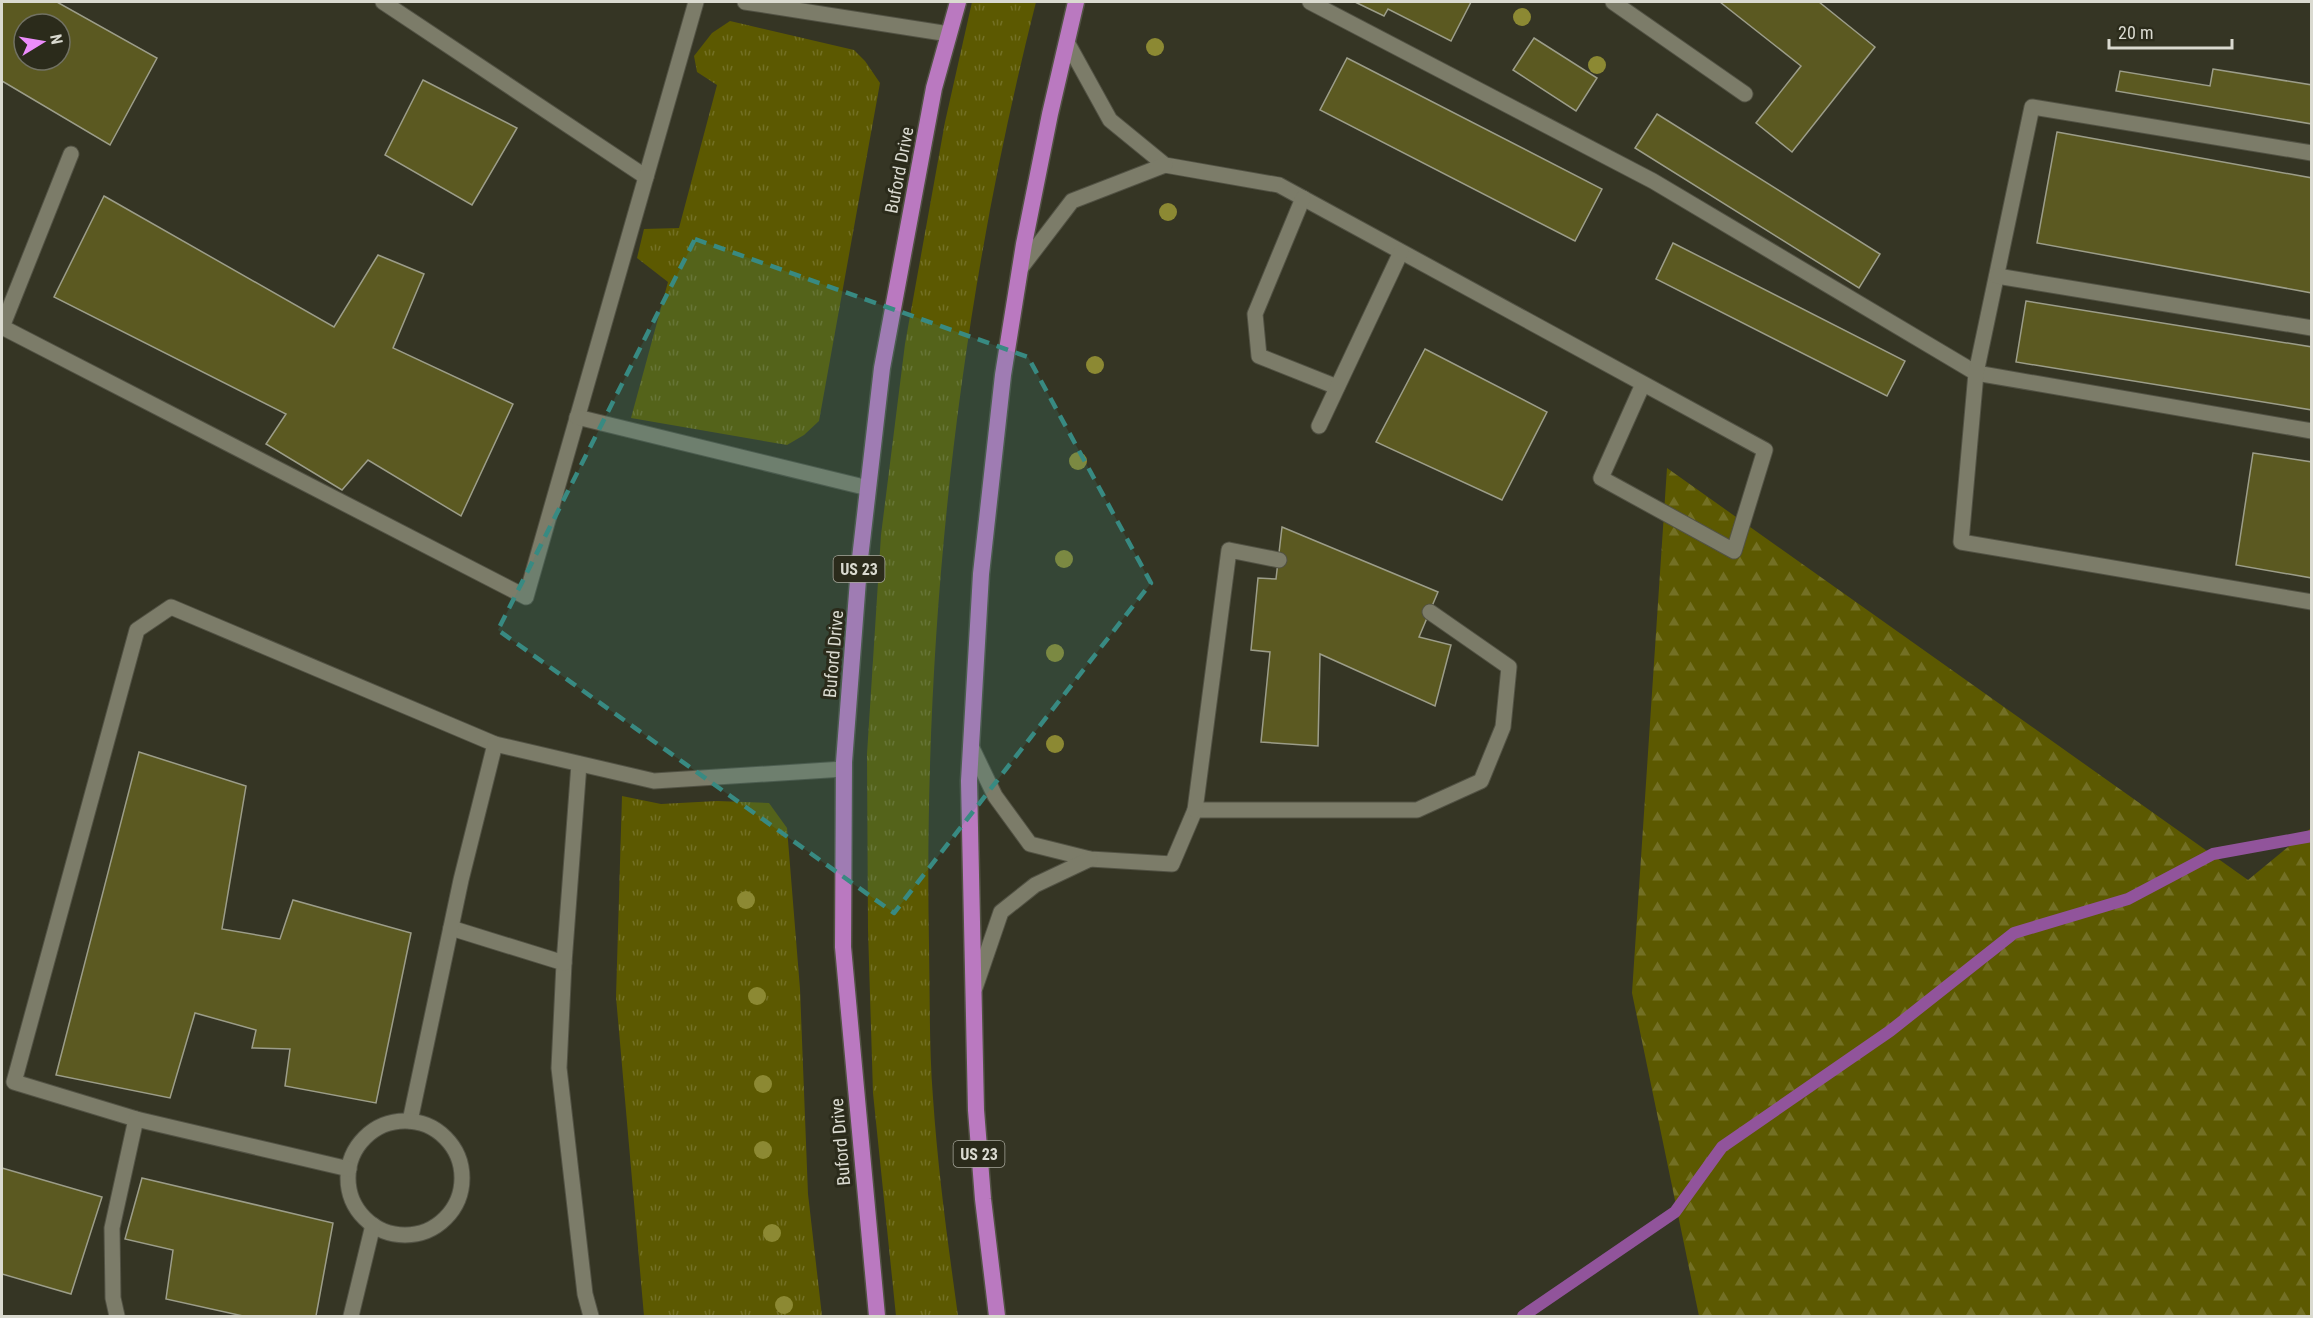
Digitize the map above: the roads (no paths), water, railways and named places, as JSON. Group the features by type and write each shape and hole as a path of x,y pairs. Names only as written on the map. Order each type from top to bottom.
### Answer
{"highway":[{"name":"Buford Drive","path":"877,1317 859,1144 843,947 844,769 860,567 882,368 934,88 958,2"},
{"name":"US 23","path":"997,1317 983,1199 976,1110 969,781 981,574 1004,375 1020,269 1050,114 1076,2"}],"lane":[{"path":"383,2 646,177"},
{"path":"71,154 2,327 526,597 696,2"},
{"path":"745,2 949,34"},
{"path":"1310,2 1653,181 1976,373 2312,431"},
{"path":"1613,2 1745,93"},
{"path":"1067,42 1110,120 1165,165 1279,185 1765,450 1734,551 1601,477 1643,384"},
{"path":"2312,153 2032,107 1976,373 1961,542 2312,602"},
{"path":"1020,269 1072,201 1165,165"},
{"path":"1303,198 1255,314 1259,356 1336,387"},
{"path":"1318,426 1401,252"},
{"path":"1997,276 2312,328"},
{"path":"577,417 868,488"},
{"path":"971,746 994,796 1030,844 1090,859 1172,864 1195,810 1228,550 1279,560"},
{"path":"349,1169 136,1119 14,1082 137,630 171,607 495,744 654,781 844,769"},
{"path":"1195,810 1417,810 1481,781 1503,727 1509,667 1430,612"},
{"path":"410,1121 451,928 495,744"},
{"path":"579,764 564,963 560,1068 585,1294 591,1317"},
{"path":"974,990 1001,912 1035,885 1090,859"},
{"path":"451,928 564,963"},
{"path":"117,1317 114,1298 112,1228 136,1119"},
{"path":"410,1121 428,1125 445,1136 456,1151 462,1170 461,1190 454,1208 441,1222 425,1231 408,1235 390,1233 373,1225 360,1213 351,1197 348,1179 350,1162 359,1144 373,1130 390,1122 410,1121"},
{"path":"351,1317 373,1225"}],"waterway":[{"path":"1523,1316 1675,1212 1722,1147 1890,1031 2014,933 2128,899 2213,854 2312,836"}]}
